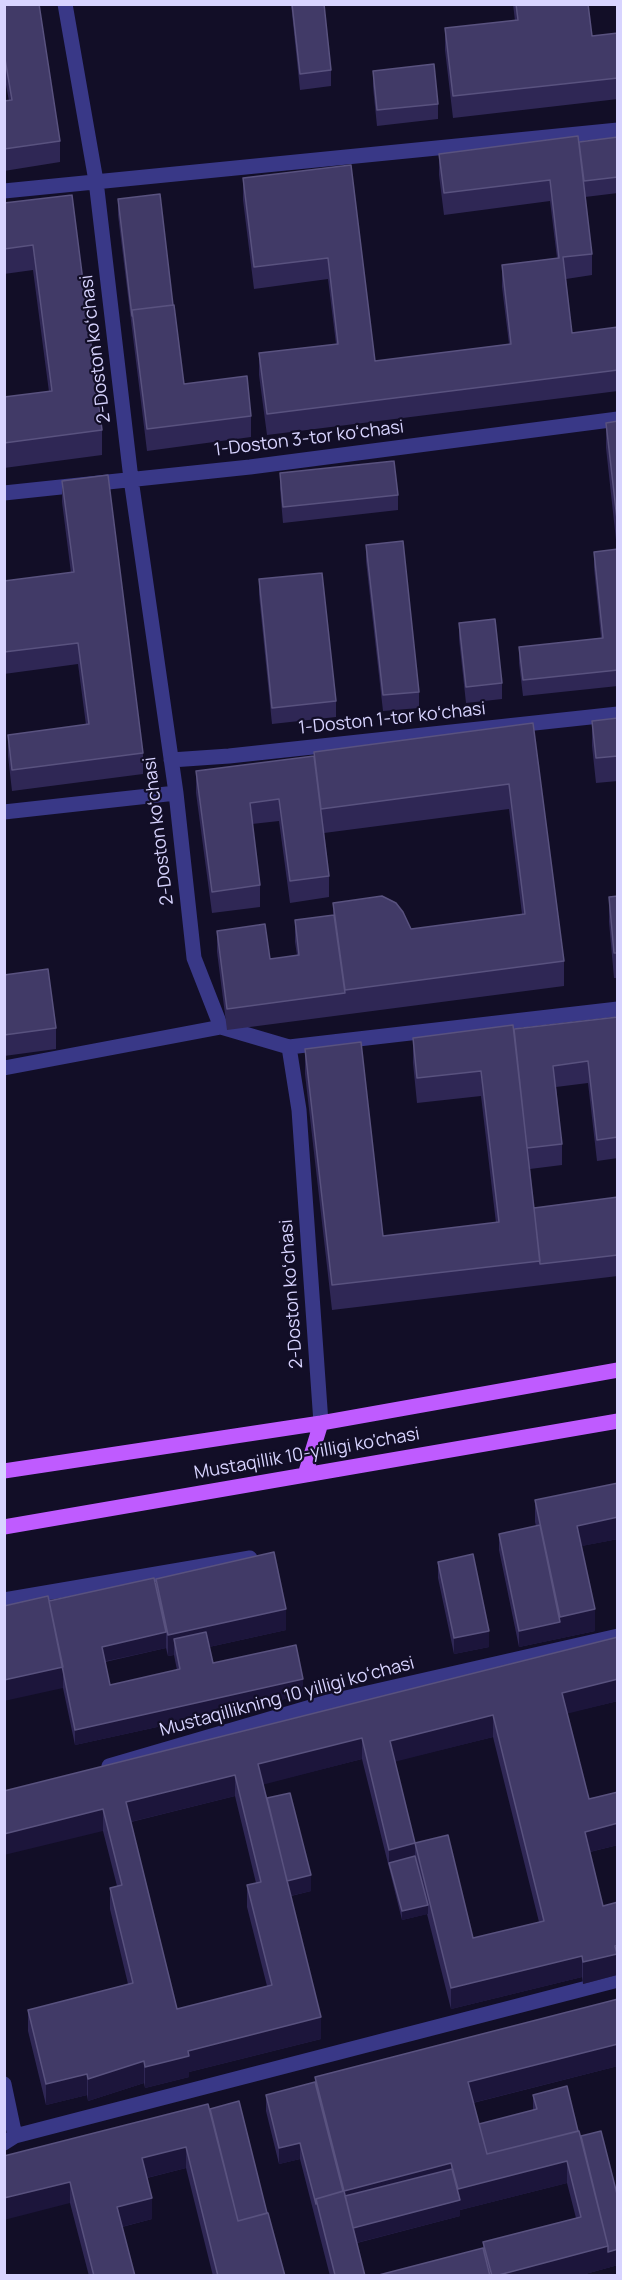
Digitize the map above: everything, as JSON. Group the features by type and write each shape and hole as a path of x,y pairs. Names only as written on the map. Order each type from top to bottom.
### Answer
{"main road":[{"name":"Mustaqillik 10-yilligi ko'chasi","path":"4,1471 321,1422 618,1370"},
{"name":"Mustaqillik 10-yilligi ko'chasi","path":"4,1527 618,1421"},
{"path":"305,1474 321,1422"}],"street":[{"name":"2-Doston koʻchasi","path":"65,4 96,181 131,479 176,793 194,958 221,1027"},
{"path":"4,191 618,130"},
{"name":"1-Doston 3-tor koʻchasi","path":"4,493 250,467 618,419"},
{"name":"1-Doston 1-tor koʻchasi","path":"171,760 229,756 618,714"},
{"path":"4,812 176,793"},
{"path":"4,1068 221,1027 289,1047 618,1009"},
{"name":"2-Doston koʻchasi","path":"289,1047 299,1110 321,1422"},
{"path":"4,1600 250,1558"},
{"name":"Mustaqillikning 10 yilligi koʻchasi","path":"94,1770 327,1702 618,1636"},
{"path":"4,2084 10,2139 618,1980"}],"building":[{"path":"4,4 39,4 60,141 4,149 4,101 12,100 4,53"},
{"path":"292,4 324,4 331,70 300,74"},
{"path":"516,4 588,4 592,36 618,33 618,78 453,96 445,28 518,20"},
{"path":"434,64 438,104 377,110 373,71"},
{"path":"578,136 592,254 563,257 572,333 618,327 618,370 267,414 259,353 338,344 328,258 254,267 243,178 351,165 375,361 511,344 502,265 559,258 550,180 444,193 439,154"},
{"path":"618,137 618,177 584,181 579,142"},
{"path":"160,194 173,305 132,310 132,316 118,199"},
{"path":"72,195 102,430 4,443 4,397 52,391 33,245 4,249 4,203"},
{"path":"174,305 184,384 247,376 251,416 147,429 132,310"},
{"path":"618,421 618,528 606,423"},
{"path":"394,461 398,495 283,507 280,473"},
{"path":"108,475 143,753 12,770 8,735 89,724 78,643 4,652 4,581 74,572 62,481"},
{"path":"403,541 419,692 383,695 366,545"},
{"path":"618,549 618,670 523,680 519,647 603,638 594,552"},
{"path":"322,573 336,701 272,708 259,579"},
{"path":"495,619 502,683 466,687 459,623"},
{"path":"618,718 618,756 596,758 592,721"},
{"path":"533,723 564,961 345,990 333,903 382,896 396,903 411,929 525,914 509,784 321,809 314,752"},
{"path":"314,756 329,876 290,881 279,799 250,803 260,885 212,892 196,771"},
{"path":"618,896 618,953 614,953 609,897"},
{"path":"334,915 345,993 227,1009 217,931 265,924 270,959 299,955 295,920"},
{"path":"48,969 56,1028 4,1035 4,975"},
{"path":"618,1017 618,1137 597,1140 588,1061 553,1066 562,1144 527,1148 514,1029"},
{"path":"513,1025 540,1261 332,1285 305,1049 361,1042 383,1236 499,1222 481,1071 417,1078 413,1038"},
{"path":"618,1197 618,1255 540,1264 534,1208"},
{"path":"618,1483 618,1517 577,1526 595,1609 560,1617 535,1500"},
{"path":"540,1525 560,1622 519,1631 499,1534"},
{"path":"274,1552 286,1609 168,1635 156,1579"},
{"path":"473,1554 489,1631 454,1638 438,1562"},
{"path":"154,1578 166,1632 102,1647 110,1685 180,1669 174,1639 206,1632 213,1663 296,1645 303,1679 75,1730 49,1601"},
{"path":"48,1596 63,1667 4,1680 4,1606"},
{"path":"618,1637 618,1679 562,1693 589,1799 618,1792 618,1823 585,1832 603,1906 618,1902 618,1945 615,1946 617,1954 583,1962 582,1956 451,1988 415,1843 389,1850 362,1738 258,1764 321,2017 188,2051 189,2056 145,2067 144,2061 88,2079 87,2074 46,2084 28,2010 133,1983 110,1888 122,1885 103,1809 4,1834 4,1791","holes":["493,1715 544,1921 473,1938 448,1835 415,1843 390,1741","235,1775 261,1882 247,1885 272,1985 177,2009 126,1802"]},
{"path":"290,1793 311,1875 287,1881 267,1798"},
{"path":"415,1856 428,1905 402,1911 389,1863"},
{"path":"618,1999 618,2044 468,2082 487,2154 579,2131 608,2246 492,2276 483,2242 581,2217 567,2161 458,2189 451,2163 344,2191 315,2077"},
{"path":"315,2082 343,2191 316,2199 316,2204 300,2143 279,2148 266,2095"},
{"path":"567,2086 578,2131 487,2154 479,2124 537,2109 533,2095"},
{"path":"239,2101 267,2213 238,2221 210,2109"},
{"path":"208,2104 238,2221 268,2213 285,2276 218,2276 186,2147 142,2158 152,2198 117,2207 135,2276 94,2276 70,2182 4,2198 4,2156"},
{"path":"601,2131 618,2198 618,2249 608,2252 581,2136"},
{"path":"452,2169 460,2200 353,2228 345,2196"},
{"path":"344,2191 365,2276 331,2276 335,2275 316,2199"},
{"path":"483,2248 490,2276 375,2276"}]}
